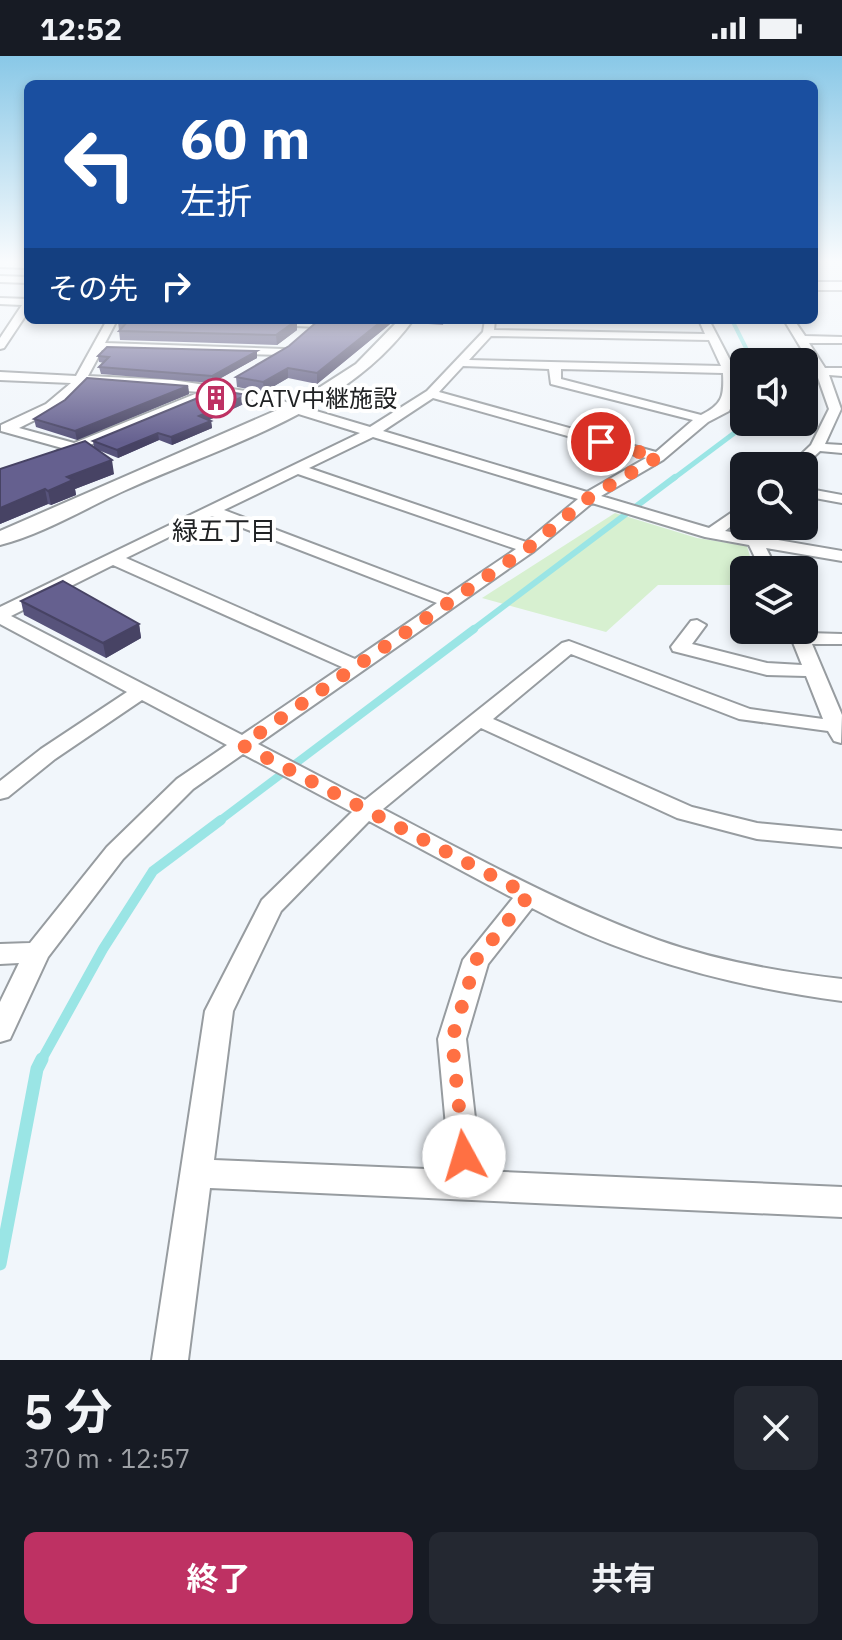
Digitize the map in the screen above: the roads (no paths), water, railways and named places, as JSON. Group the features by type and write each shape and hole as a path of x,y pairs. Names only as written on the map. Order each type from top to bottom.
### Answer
{"street":[{"path":"0,346 16,322"},
{"path":"4,428 66,400 83,380 110,324"},
{"path":"259,368 292,346 317,324"},
{"path":"0,539 297,408 371,359 391,342 403,324"},
{"path":"0,1031 37,952 115,853 185,784 528,548 591,496 658,457 703,419 724,408 730,396 729,370 706,324"},
{"path":"791,324 822,372 838,409 811,452"},
{"path":"0,326 13,326"},
{"path":"0,616 372,432 431,394 463,363 489,326 712,337"},
{"path":"800,339 842,340"},
{"path":"98,346 292,346"},
{"path":"463,363 729,370"},
{"path":"555,365 555,381 703,419"},
{"path":"818,372 842,372"},
{"path":"0,376 217,389 297,408 711,534 842,556"},
{"path":"50,457 232,382"},
{"path":"431,394 658,457"},
{"path":"4,428 75,447"},
{"path":"817,447 842,449"},
{"path":"297,469 528,548"},
{"path":"818,495 842,499"},
{"path":"212,511 450,602"},
{"path":"711,534 730,520"},
{"path":"756,543 762,556"},
{"path":"114,559 358,667"},
{"path":"0,616 529,895 654,949 771,981 842,990"},
{"path":"697,625 680,647 767,669 814,671"},
{"path":"818,636 842,639"},
{"path":"803,644 840,731"},
{"path":"170,1360 219,1011 271,906 367,810 569,647 746,715 840,731"},
{"path":"0,792 48,754 142,691"},
{"path":"479,720 685,813 757,831 842,839"},
{"path":"467,1185 452,1039 476,960 529,895"},
{"path":"0,954 37,952"},
{"path":"194,1173 842,1202"}],"waterway":[{"path":"734,324 746,348"},
{"path":"673,479 730,436"},
{"path":"471,631 675,477"},
{"path":"218,822 474,629"},
{"path":"41,1061 103,949 153,871 221,820"},
{"path":"0,1264 41,1061"}],"place":[{"name":"CATV中継施設","path":"216,398"}],"district":[{"name":"緑五丁目","path":"224,530"}]}
